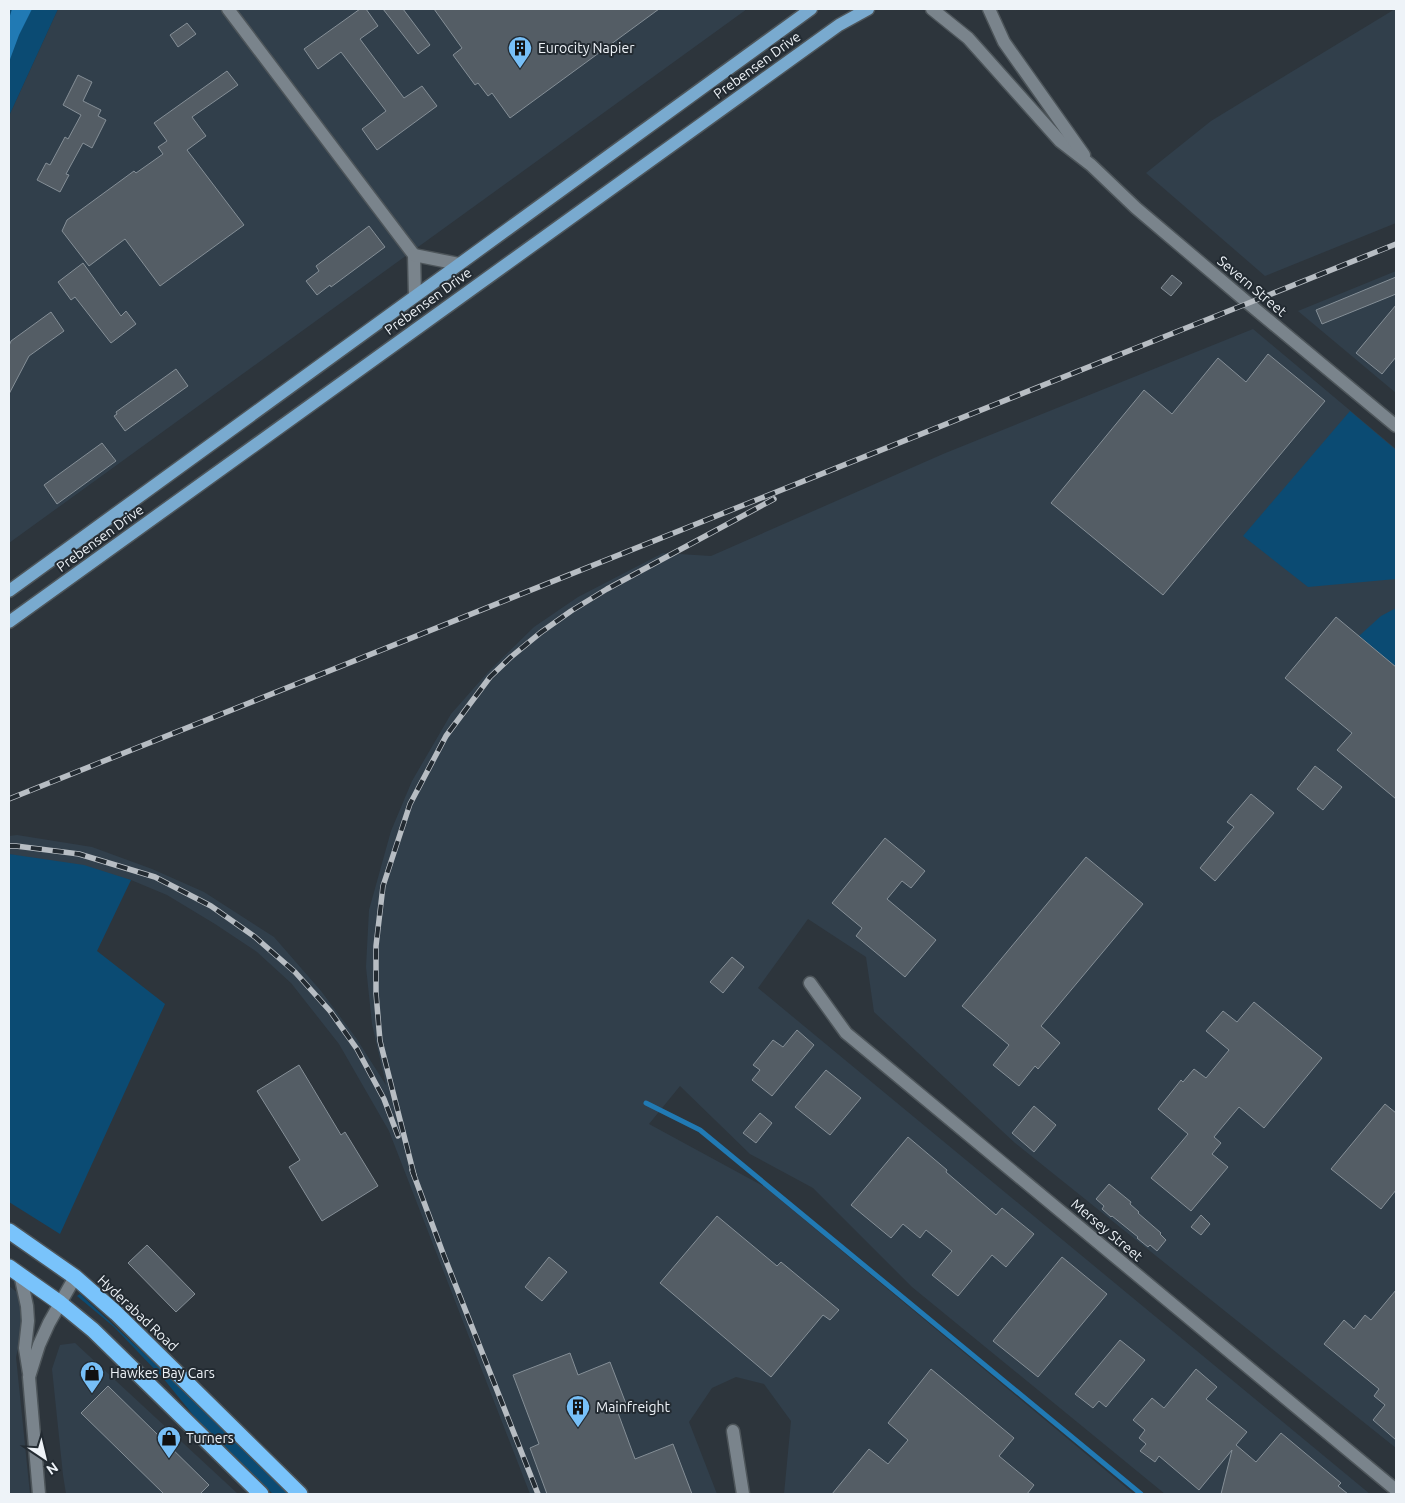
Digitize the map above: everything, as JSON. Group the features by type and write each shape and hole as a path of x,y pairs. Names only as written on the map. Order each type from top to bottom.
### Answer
{"highway":[{"name":"Hyderabad Road","path":"9,1231 75,1277 147,1343 300,1494"},
{"path":"14,1271 60,1303 93,1330 261,1494"}],"main road":[{"name":"Prebensen Drive","path":"9,591 811,9"},
{"name":"Prebensen Drive","path":"9,622 839,25 868,9"}],"street":[{"path":"228,9 414,255 415,296"},
{"name":"Severn Street","path":"932,9 968,38 1060,141 1091,165 1136,208 1396,426"},
{"name":"Severn Street","path":"989,9 1004,42 1091,165"},
{"path":"414,255 459,264"},
{"name":"Mersey Street","path":"810,983 846,1034 1396,1490"},
{"path":"14,1271 27,1306 28,1321 25,1348 38,1494"},
{"path":"29,1378 39,1345 75,1277"},
{"path":"733,1431 743,1494"}],"shaded area":[{"path":"9,9 58,9 9,116"},
{"path":"12,9 32,9 19,35 9,62 9,19"},
{"path":"58,9 747,9 9,543 9,116"},
{"path":"1395,9 1396,223 1265,276 1146,173 1211,121"},
{"path":"1396,271 1396,393 1298,311"},
{"path":"1253,329 1396,449 1396,1448 1015,1143 874,1012 866,957 808,919 758,988 1370,1494 1165,1494 912,1287 813,1188 750,1154 680,1086 649,1124 765,1187 1134,1494 784,1494 791,1421 764,1384 736,1377 712,1388 689,1422 717,1494 530,1494 389,1131 339,1044 291,983 257,952 167,895 131,880 9,854 9,836 17,835 92,847 152,869 204,892 274,937 321,991 356,1038 386,1085 372,1024 366,967 369,910 391,831 412,781 451,714 489,671 534,627 578,597 663,553 711,556 943,454"},
{"path":"1350,411 1396,450 1396,579 1308,587 1243,536"},
{"path":"1396,608 1396,667 1359,636 1381,616"},
{"path":"9,854 84,865 131,880 97,951 165,1004 60,1234 9,1202"},
{"path":"9,1286 23,1297 29,1305 16,1357 30,1494 9,1494"},
{"path":"80,1294 163,1371 288,1494 273,1494 202,1426 163,1378 114,1327 77,1296"},
{"path":"75,1343 238,1494 66,1494 52,1369 60,1345"}],"building":[{"path":"360,9 366,9 378,26 360,39 404,98 422,86 437,106 377,150 362,129 386,111 341,52 318,69 304,49"},
{"path":"383,9 403,9 430,45 418,54"},
{"name":"Eurocity Napier","path":"434,9 659,9 510,118 492,93 488,96 478,83 475,85 453,55 462,48"},
{"path":"187,23 196,34 178,47 170,35"},
{"path":"227,71 238,85 192,117 206,136 187,150 244,225 160,286 125,239 89,266 62,231 67,220 134,171 136,173 163,154 158,147 167,141 154,123"},
{"path":"78,75 92,82 83,101 101,110 98,116 106,120 92,148 83,143 66,174 69,175 60,192 37,180 46,163 50,165 65,137 68,139 81,115 63,105"},
{"path":"369,226 385,247 331,287 330,285 317,295 306,281 319,271 316,266"},
{"path":"83,263 121,316 126,311 136,324 111,343 75,297 71,300 58,282"},
{"path":"1172,275 1182,283 1171,296 1161,288"},
{"path":"1396,277 1396,294 1322,324 1316,310"},
{"path":"1396,305 1396,357 1382,374 1356,353"},
{"path":"51,312 64,331 29,356 9,394 9,346 11,341"},
{"path":"1268,354 1325,401 1163,595 1051,503 1144,390 1172,414 1218,358 1246,382"},
{"path":"176,369 188,386 125,431 114,416 117,414 116,412"},
{"path":"102,443 116,461 57,504 44,485"},
{"path":"1336,617 1396,667 1396,799 1337,750 1352,733 1285,678"},
{"path":"1315,766 1342,787 1323,810 1297,789"},
{"path":"1251,794 1274,813 1215,881 1200,868 1234,827 1227,822"},
{"path":"885,838 925,871 911,888 902,881 887,899 936,940 905,977 856,936 862,928 832,903"},
{"path":"1086,857 1143,904 1041,1026 1060,1043 1038,1069 1035,1066 1019,1086 993,1065 1009,1045 962,1006"},
{"path":"732,957 744,967 723,993 710,982"},
{"path":"1254,1002 1322,1058 1264,1128 1239,1107 1214,1137 1221,1143 1212,1154 1228,1167 1191,1211 1151,1178 1188,1134 1158,1109 1181,1080 1183,1082 1194,1069 1206,1078 1229,1050 1206,1031 1223,1011 1237,1022"},
{"path":"797,1030 814,1045 772,1096 752,1080 760,1070 753,1065 773,1040 783,1047"},
{"path":"299,1065 341,1135 345,1132 378,1186 322,1221 289,1167 300,1160 257,1091"},
{"path":"826,1070 861,1098 830,1135 795,1107"},
{"path":"1385,1104 1396,1113 1396,1190 1381,1209 1331,1169"},
{"path":"1034,1106 1056,1125 1034,1152 1012,1133"},
{"path":"760,1113 772,1123 756,1143 743,1133"},
{"path":"908,1137 996,1215 1002,1208 1034,1234 1006,1267 992,1255 958,1296 932,1275 952,1251 926,1230 920,1238 903,1224 891,1238 851,1205"},
{"path":"1109,1184 1131,1202 1130,1204 1138,1213 1161,1233 1166,1240 1157,1251 1150,1245 1148,1247 1102,1209 1104,1206 1096,1199"},
{"path":"1201,1215 1210,1224 1201,1235 1191,1227"},
{"path":"717,1216 777,1266 781,1262 839,1310 830,1320 823,1315 771,1377 660,1283"},
{"path":"147,1245 195,1294 176,1312 128,1263"},
{"path":"549,1257 567,1272 542,1301 525,1287"},
{"path":"1062,1257 1107,1294 1038,1377 993,1341"},
{"path":"1396,1290 1396,1440 1373,1420 1385,1405 1374,1396 1379,1389 1324,1344 1344,1320 1354,1329 1365,1315 1371,1320"},
{"path":"1120,1340 1145,1360 1106,1407 1099,1401 1093,1408 1075,1394"},
{"name":"Mainfreight","path":"570,1353 578,1375 610,1362 628,1409 618,1413 635,1459 673,1444 692,1494 547,1494 530,1448 539,1444 513,1375"},
{"path":"931,1369 1014,1438 999,1456 1034,1485 1027,1494 832,1494 869,1449 888,1464 908,1440 888,1423"},
{"path":"1196,1369 1217,1387 1206,1399 1247,1432 1236,1445 1256,1462 1281,1433 1341,1483 1338,1486 1348,1494 1221,1494 1232,1450 1199,1490 1159,1456 1155,1462 1140,1451 1146,1444 1139,1438 1145,1430 1133,1420 1152,1398 1164,1408"},
{"path":"108,1386 209,1485 200,1494 164,1494 81,1413"}],"waterway":[{"path":"646,1103 700,1130 1141,1494"}],"railway":[{"path":"9,799 1396,244"},
{"path":"414,1175 380,1041 376,993 376,946 383,886 410,804 446,736 490,677 540,633 607,589 774,499"},
{"path":"9,846 79,854 155,877 211,906 255,937 295,972 330,1011 357,1049 384,1099 398,1136"},
{"path":"412,1170 538,1494"}],"place":[{"name":"Eurocity Napier","path":"520,69"},
{"name":"Hawkes Bay Cars","path":"92,1394"},
{"name":"Mainfreight","path":"578,1428"},
{"name":"Turners","path":"169,1459"}]}
